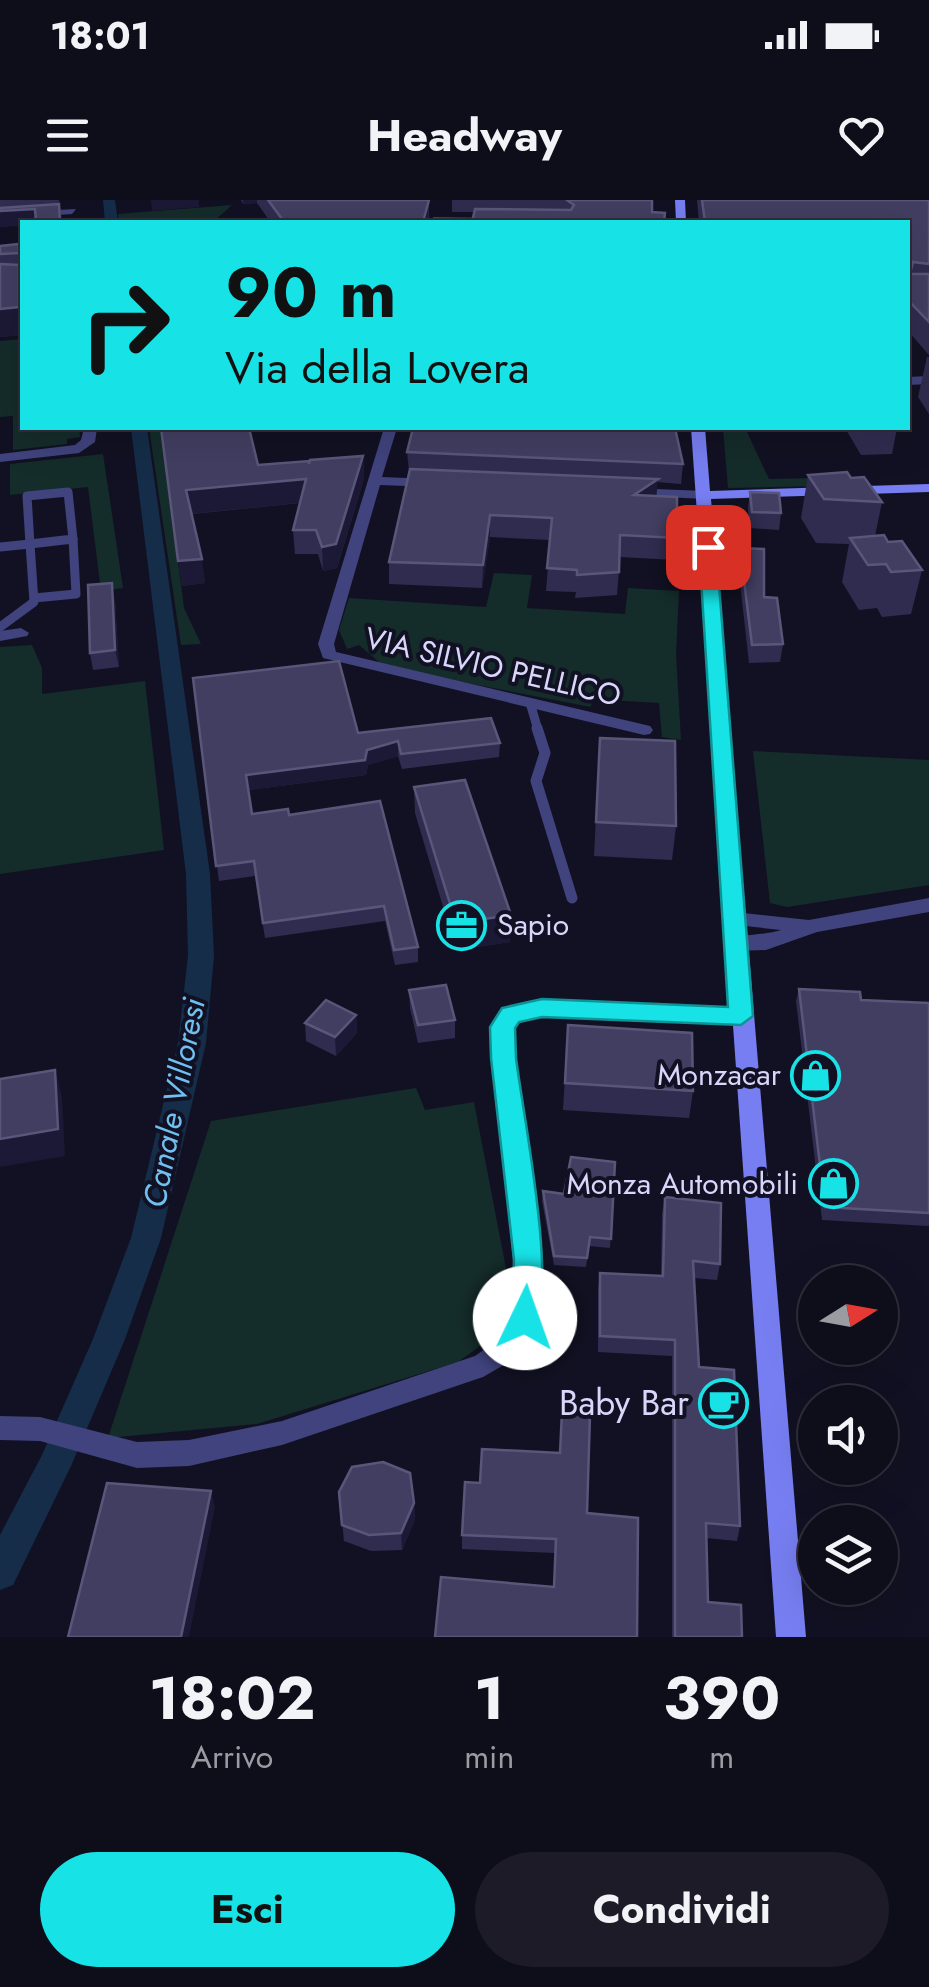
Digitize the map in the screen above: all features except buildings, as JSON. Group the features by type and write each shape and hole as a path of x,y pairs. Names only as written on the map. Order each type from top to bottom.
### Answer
{"street":[{"path":"0,216 72,211"},
{"path":"436,217 494,220"},
{"name":"VIA SILVIO PELLICO","path":"390,430 326,644 329,655 644,730"},
{"path":"698,430 791,1637"},
{"path":"0,458 64,452 89,435"},
{"path":"377,481 454,484"},
{"path":"608,491 704,494 929,488"},
{"path":"0,636 21,632"},
{"path":"736,944 766,942 814,926 929,905"},
{"path":"734,918 814,926"},
{"path":"0,1428 40,1429 137,1455 189,1453 282,1434 446,1381 508,1349 525,1318 529,1296 502,1027 511,1014 542,1008 741,1016"}],"lane":[{"path":"0,627 34,598 76,594 68,492 27,496 34,598"},
{"path":"0,547 73,539"},
{"path":"531,706 545,753 536,781 572,898"}],"green space":[{"path":"232,205 215,220 119,220 118,214"},
{"path":"20,339 20,430 79,430 80,437 67,439 67,444 13,450 13,416 0,417 0,341"},
{"path":"149,430 161,430 184,608 201,644 181,645"},
{"path":"723,430 746,430 769,479 816,478 820,486 728,488"},
{"path":"103,454 123,588 101,591 88,487 10,495 10,464"},
{"path":"494,573 532,575 527,608 625,614 628,588 679,591 676,654 681,740 662,737 659,703 592,699 591,707 385,667 359,645 347,649 339,630 349,598 486,607"},
{"path":"32,645 42,668 42,694 145,681 164,850 0,874 0,647"},
{"path":"753,751 929,760 929,885 787,907 770,903"},
{"path":"416,1088 425,1110 474,1102 513,1305 502,1330 458,1362 257,1424 108,1438 211,1121"}],"waterway":[{"name":"Canale Villoresi","path":"109,200 112,220"},
{"name":"Canale Villoresi","path":"0,1572 54,1466 109,1339 146,1238 192,1043 201,956 198,874 139,430"}],"place":[{"name":"Sapio","path":"462,925"},
{"name":"Monzacar","path":"816,1075"},
{"name":"Monza Automobili","path":"833,1184"},
{"name":"Baby Bar","path":"724,1403"}],"route":[{"path":"525,1318 528,1260 502,1027 511,1014 542,1008 741,1016 708,547"}]}
